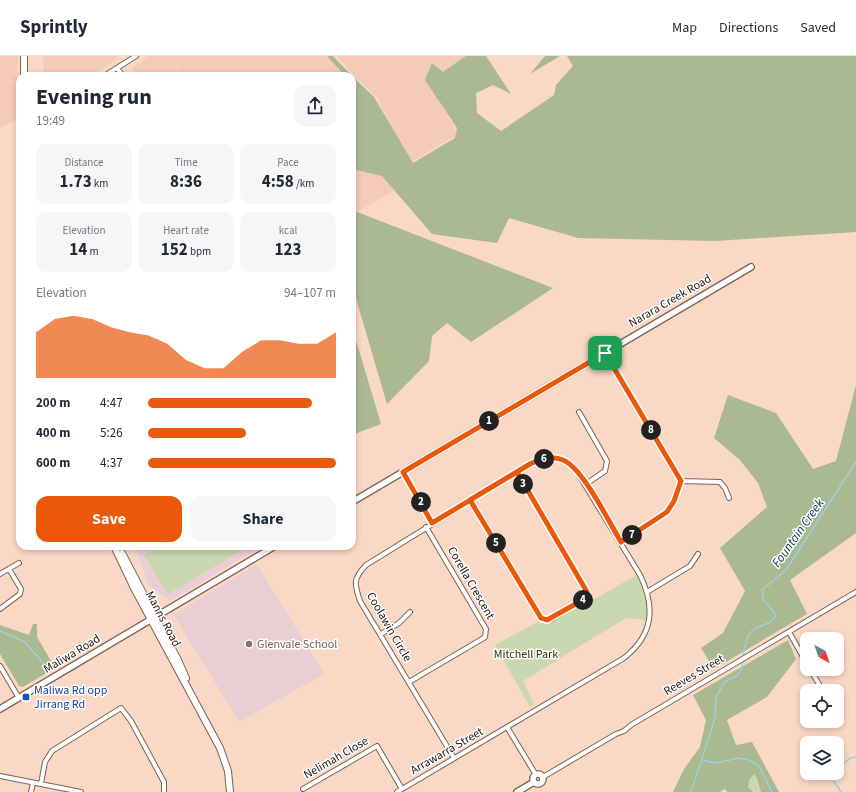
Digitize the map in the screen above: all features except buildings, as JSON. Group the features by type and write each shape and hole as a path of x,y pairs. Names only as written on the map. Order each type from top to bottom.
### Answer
{"main road":[{"path":"24,56 24,72"},
{"name":"Manns Road","path":"116,550 153,619 178,660 195,701 223,754 228,771 230,792"},
{"name":"Manns Road","path":"121,550 153,619"}],"street":[{"path":"110,72 129,58 136,56"},
{"path":"117,68 120,72"},
{"name":"Narara Creek Road","path":"356,500 751,267"},
{"path":"605,353 681,481 674,501 667,512 621,542"},
{"path":"579,412 607,461 605,471 586,484"},
{"name":"Coolawin Circle","path":"454,758 360,601 355,581 357,574 366,565 517,472 539,460 555,458 563,460 574,467 621,542 640,575 647,592 650,619 644,635 634,650 624,658 507,727"},
{"path":"403,472 432,523"},
{"path":"470,500 541,618 547,620 552,619 581,601 586,596 585,589 517,472"},
{"path":"681,481 720,482 725,488 729,498"},
{"name":"Corella Crescent","path":"409,682 482,639 486,633 486,629 426,527"},
{"path":"153,619 268,550"},
{"path":"647,592 690,566 698,554"},
{"path":"0,574 19,563"},
{"path":"0,609 20,594 21,589 9,569"},
{"name":"Reeves Street","path":"543,777 616,734 624,731 631,725 856,592"},
{"path":"381,634 399,623 410,612"},
{"name":"Maliwa Road","path":"0,709 153,619"},
{"path":"789,632 800,652"},
{"path":"0,666 19,698"},
{"path":"41,784 45,762 52,751 121,708 132,721 164,782 164,792"},
{"path":"507,727 536,775"},
{"name":"Arrawarra Street","path":"397,792 507,727"},
{"name":"Nelimah Close","path":"303,789 377,746 402,789"},
{"path":"534,782 541,784 543,777 539,774 536,775"},
{"path":"534,782 534,777 536,775"},
{"path":"0,776 81,792"},
{"path":"31,792 32,782"},
{"path":"517,792 534,782"}],"shaded area":[{"path":"0,56 18,56 18,72 16,72 16,120 0,128"},
{"path":"43,56 117,56 116,60 96,72 44,72"},
{"path":"148,56 170,56 180,72 132,72 132,68"},
{"path":"171,56 330,56 340,72 181,72"},
{"path":"336,56 471,56 428,81 458,134 410,163 377,98 356,76 356,72 352,72"},
{"path":"356,100 405,184 356,213"},
{"path":"136,550 255,550 170,601 149,585"},
{"name":"Glenvale School","path":"257,564 324,674 239,722 174,615"}],"green space":[{"path":"327,56 333,56 348,72 341,72"},
{"path":"466,56 486,56 511,94 493,85 476,93 477,113 501,131 554,95 556,85 573,66 567,56 856,56 856,232 715,241 578,238 509,218 497,243 432,234 382,176 356,170 356,80 374,97 413,163 455,138 457,128 425,80 432,63 443,72"},
{"path":"545,56 560,56 530,74"},
{"path":"356,212 553,288 471,342 447,323 432,336 429,361 387,404 356,299"},
{"path":"356,340 381,424 356,433"},
{"path":"856,385 856,533 790,580 807,614 714,669 701,648 723,633 745,591 720,548 767,507 758,483 740,460 714,438 728,395 776,413 813,469 836,461"},
{"path":"152,550 238,550 239,552 168,594 144,555"},
{"name":"Mitchell Park","path":"636,575 646,603 646,620 626,618 523,681 534,704 530,707 495,645 538,622 547,624 583,604 589,598 595,599"},
{"path":"33,624 37,624 37,637 55,668 23,687 19,686 0,654 0,625 29,635"},
{"path":"788,640 796,659 767,697 727,720 736,745 752,742 779,792 761,792 755,774 750,778 748,787 753,792 727,792 725,789 720,792 673,792 684,769 700,747 706,720 693,695"},
{"path":"753,774 756,774 756,781 761,792 753,792 748,787 750,778"}],"waterway":[{"name":"Fountain Creek","path":"743,657 746,643 751,632 756,628 770,622 776,615 763,599 762,590 786,570 856,462"},
{"path":"0,631 25,642 45,665"},
{"name":"Fountain Creek","path":"691,792 711,732 715,716 716,698 724,682 738,675 743,661"},
{"path":"844,763 850,758 856,757"},
{"path":"701,760 717,763 738,758 749,760 759,766 772,792"},
{"path":"833,780 841,792"}],"place":[{"name":"Glenvale School","path":"249,644"},
{"name":"Maliwa Rd opp Jirrang Rd","path":"26,697"}],"route":[{"path":"605,353 403,472 432,523 470,500 517,472 587,592 584,599 552,619 547,620 541,618 470,500 530,464 539,460 547,458 563,460 579,472 621,542 651,524 667,512 674,501 681,481 605,353"}]}
